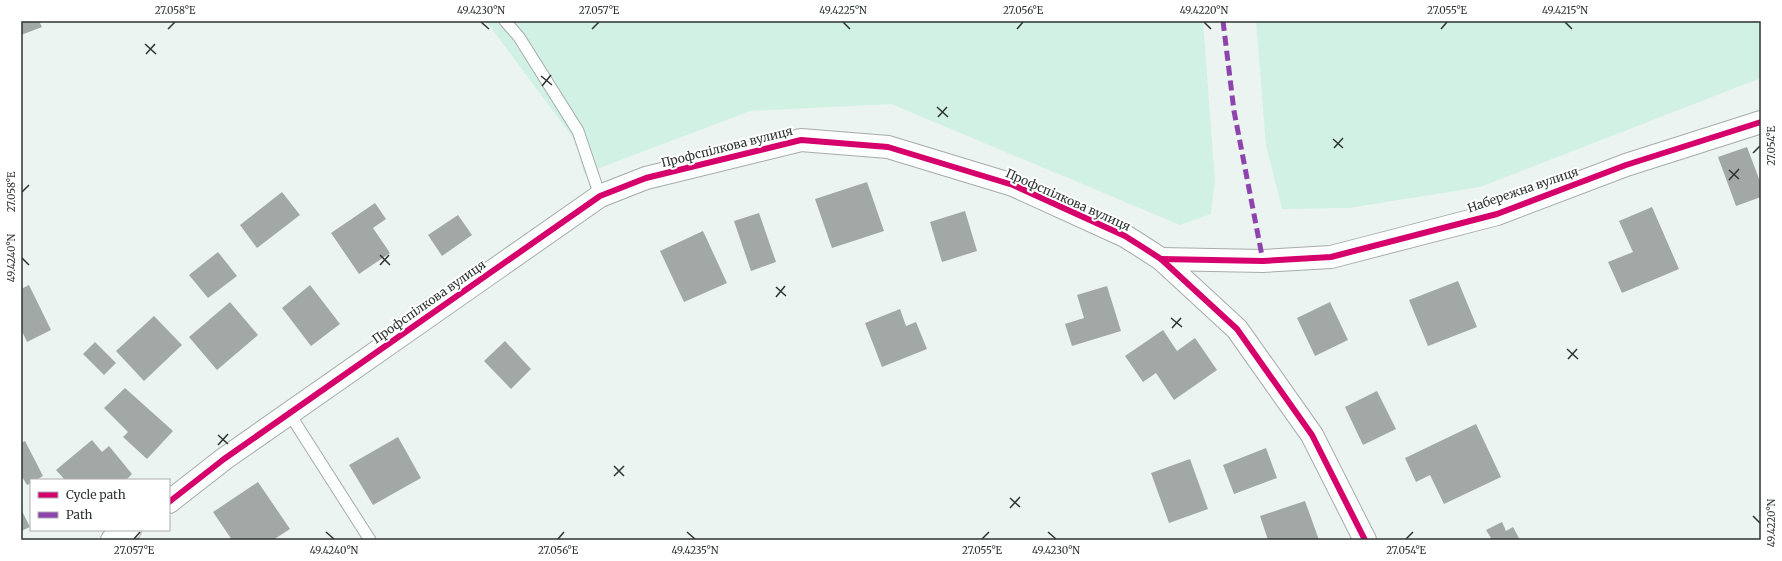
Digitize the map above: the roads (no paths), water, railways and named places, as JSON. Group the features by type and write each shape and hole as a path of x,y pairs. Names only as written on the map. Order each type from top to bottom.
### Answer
{"street":[{"name":"Набережна вулиця","path":"1161,259 1263,261 1332,257 1497,214 1626,165 1761,122"},
{"name":"Профспілкова вулиця","path":"170,501 224,459 600,196 646,178 802,140 888,147 1013,185 1125,236 1161,259 1237,329 1312,435 1365,540"},
{"path":"112,540 128,531"},
{"path":"130,540 135,531"}],"lane":[{"path":"505,21 519,37 578,131 600,196"},
{"path":"289,413 370,540"}]}
